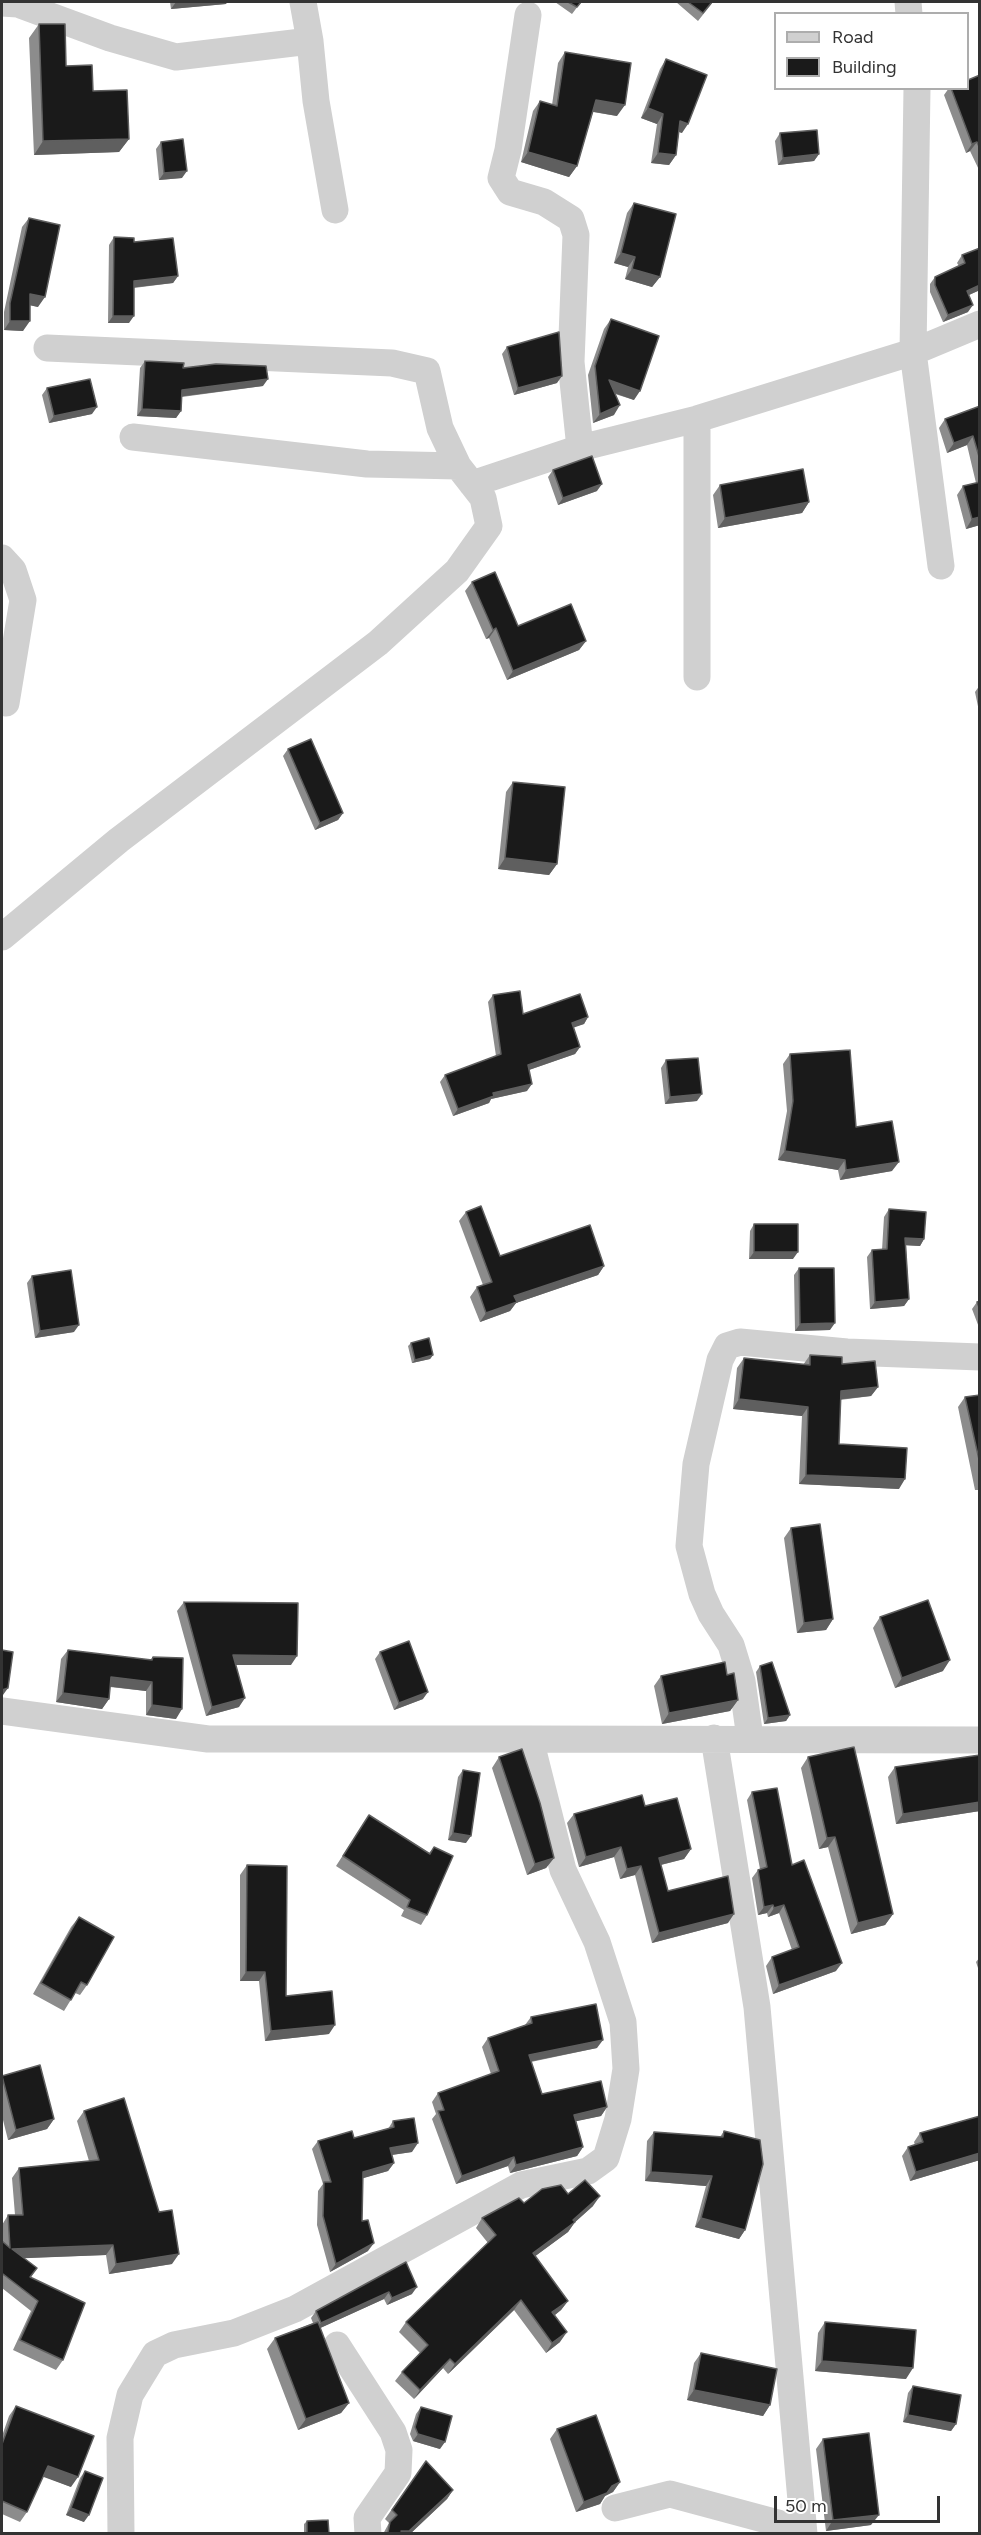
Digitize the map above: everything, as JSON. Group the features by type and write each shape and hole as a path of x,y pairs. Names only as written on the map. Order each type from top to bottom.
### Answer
{"street":[{"path":"303,2 310,41 315,101 335,210"},
{"path":"2,3 18,4 110,38 176,57 310,41"},
{"path":"528,15 508,150 501,178 510,192 544,202 571,219 576,235 571,362 580,448"},
{"path":"917,90 914,352 941,566"},
{"path":"133,437 465,475 697,419 914,352 980,324"},
{"path":"2,937 119,840 378,643 457,571 489,526 483,498 465,475 440,428 427,371 392,363 47,348"},
{"path":"697,419 697,677"},
{"path":"2,558 13,570 23,600 6,703"},
{"path":"750,1738 742,1681 731,1646 711,1614 702,1594 689,1546 696,1464 720,1360 727,1346 740,1342 847,1352 980,1357"},
{"path":"2,1711 208,1739 980,1740"},
{"path":"714,1738 757,2007 804,2534"},
{"path":"122,2534 120,2438 130,2396 155,2354 174,2345 234,2334 295,2309 521,2185 588,2171 606,2158 618,2119 627,2069 623,2022 597,1942 563,1870 530,1739"},
{"path":"337,2345 393,2432 399,2450 398,2473 367,2518 368,2534"},
{"path":"615,2508 670,2494 778,2523 798,2534"}],"building":[{"path":"568,2 581,2 577,7"},
{"path":"688,2 712,2 703,13"},
{"path":"39,24 65,24 66,66 92,65 93,91 127,90 129,139 43,141"},
{"path":"565,52 631,63 625,105 596,100 577,166 528,152 540,101 557,106"},
{"path":"666,59 707,75 688,124 680,121 676,155 658,153 663,114 648,108"},
{"path":"980,75 980,149 977,142 972,144 952,90 969,90 969,80"},
{"path":"817,130 819,154 783,158 780,133"},
{"path":"183,139 187,171 164,173 161,142"},
{"path":"634,203 676,214 660,277 632,269 635,257 621,253"},
{"path":"29,218 60,225 45,297 30,294 30,321 10,321 10,303"},
{"path":"114,237 134,238 134,242 173,238 178,276 134,281 134,316 113,316"},
{"path":"980,248 980,285 967,291 973,305 948,315 935,285 935,277 965,263 962,255"},
{"path":"611,319 659,336 640,391 609,380 620,405 600,414 595,366"},
{"path":"559,332 562,376 518,388 507,347"},
{"path":"145,361 184,363 183,368 216,364 266,366 268,379 182,390 181,411 142,409"},
{"path":"90,379 97,407 54,416 47,388"},
{"path":"980,406 980,460 973,436 954,443 945,419"},
{"path":"592,456 602,484 563,498 553,470"},
{"path":"803,469 809,502 725,518 720,485"},
{"path":"980,482 980,517 972,519 963,486"},
{"path":"495,572 518,626 571,604 586,641 513,671 496,628 493,630 472,582"},
{"path":"311,739 343,813 320,823 288,749"},
{"path":"513,782 565,787 557,864 505,858"},
{"path":"520,991 523,1014 580,994 588,1017 572,1023 580,1047 528,1065 532,1084 493,1093 494,1096 458,1109 445,1075 501,1054 493,995"},
{"path":"850,1050 856,1127 892,1121 899,1162 846,1170 845,1160 785,1151 793,1101 790,1054"},
{"path":"698,1058 702,1094 670,1097 666,1060"},
{"path":"481,1206 500,1256 590,1225 604,1266 514,1296 517,1302 486,1313 477,1287 492,1282 466,1212"},
{"path":"889,1209 926,1212 924,1239 905,1238 909,1299 875,1302 872,1250 887,1249"},
{"path":"754,1224 798,1224 798,1252 754,1252"},
{"path":"799,1268 834,1268 835,1323 800,1324"},
{"path":"71,1270 79,1325 40,1331 32,1276"},
{"path":"429,1338 433,1355 415,1360 411,1343"},
{"path":"810,1355 842,1357 842,1364 875,1361 878,1387 841,1391 839,1444 907,1448 905,1479 806,1475 808,1407 739,1399 744,1358 810,1365"},
{"path":"980,1395 980,1464 965,1397"},
{"path":"820,1524 833,1619 804,1623 791,1528"},
{"path":"928,1600 950,1660 902,1678 880,1617"},
{"path":"184,1602 298,1603 297,1656 233,1655 245,1698 212,1707"},
{"path":"409,1641 428,1692 399,1703 380,1652"},
{"path":"2,1650 13,1652 8,1688 2,1690"},
{"path":"68,1650 152,1660 153,1657 183,1658 182,1709 152,1705 152,1682 111,1677 109,1699 63,1693"},
{"path":"725,1662 727,1675 734,1673 738,1700 669,1713 661,1676"},
{"path":"772,1662 790,1715 768,1718 760,1666"},
{"path":"854,1747 893,1914 858,1923 835,1837 827,1838 808,1757"},
{"path":"522,1749 540,1803 554,1858 535,1864 499,1757"},
{"path":"980,1755 980,1802 903,1814 895,1767"},
{"path":"463,1770 480,1773 471,1836 453,1833"},
{"path":"777,1788 792,1865 804,1860 842,1963 779,1985 772,1957 799,1947 784,1905 774,1908 773,1905 764,1907 758,1870 767,1867 752,1792"},
{"path":"642,1795 645,1806 677,1798 691,1849 659,1858 668,1891 728,1876 734,1914 659,1933 641,1866 627,1869 621,1847 586,1857 574,1814"},
{"path":"369,1815 430,1854 434,1847 453,1856 427,1915 407,1907 410,1900 343,1856"},
{"path":"247,1865 287,1866 286,1996 332,1991 335,2025 271,2031 265,1972 246,1972"},
{"path":"79,1917 114,1937 87,1985 81,1982 71,2000 41,1983"},
{"path":"596,2004 603,2040 529,2055 542,2094 601,2081 607,2107 574,2115 583,2147 516,2165 514,2157 462,2176 438,2111 444,2110 438,2093 499,2071 488,2038 532,2023 531,2017"},
{"path":"40,2065 54,2119 16,2130 2,2076"},
{"path":"124,2098 159,2212 172,2210 179,2254 116,2264 113,2245 12,2249 37,2268 30,2277 85,2303 63,2360 20,2340 38,2301 3,2274 2,2277 2,2241 10,2248 8,2215 23,2215 19,2168 99,2160 84,2111"},
{"path":"980,2116 980,2153 916,2172 908,2147 923,2142 920,2133"},
{"path":"414,2118 418,2143 390,2148 394,2163 363,2172 362,2221 368,2220 374,2243 336,2264 323,2216 324,2182 331,2182 318,2141 352,2131 354,2138 394,2127 393,2121"},
{"path":"724,2131 760,2140 763,2164 745,2230 701,2218 712,2176 651,2172 654,2132 723,2137"},
{"path":"585,2180 600,2196 573,2220 575,2222 533,2253 568,2301 552,2312 567,2332 552,2343 521,2300 455,2364 450,2359 420,2390 402,2372 428,2345 406,2322 496,2235 482,2218 519,2198 524,2203 542,2189 561,2185 568,2194"},
{"path":"406,2262 417,2287 392,2298 389,2292 321,2323 316,2311"},
{"path":"318,2322 349,2403 306,2419 275,2338"},
{"path":"825,2322 916,2330 913,2368 822,2361"},
{"path":"701,2353 777,2369 770,2405 694,2390"},
{"path":"913,2386 961,2395 956,2424 908,2415"},
{"path":"16,2406 94,2436 78,2477 48,2466 27,2512 2,2501 2,2444"},
{"path":"421,2407 452,2416 445,2442 418,2434 415,2427"},
{"path":"596,2415 620,2482 612,2486 607,2493 584,2502 557,2429"},
{"path":"869,2433 879,2515 833,2520 823,2439"},
{"path":"426,2461 453,2490 409,2531 401,2531 403,2534 387,2534 390,2522 397,2515 392,2510"},
{"path":"85,2471 103,2478 89,2515 71,2508"},
{"path":"328,2520 329,2534 307,2534 307,2521"}]}
